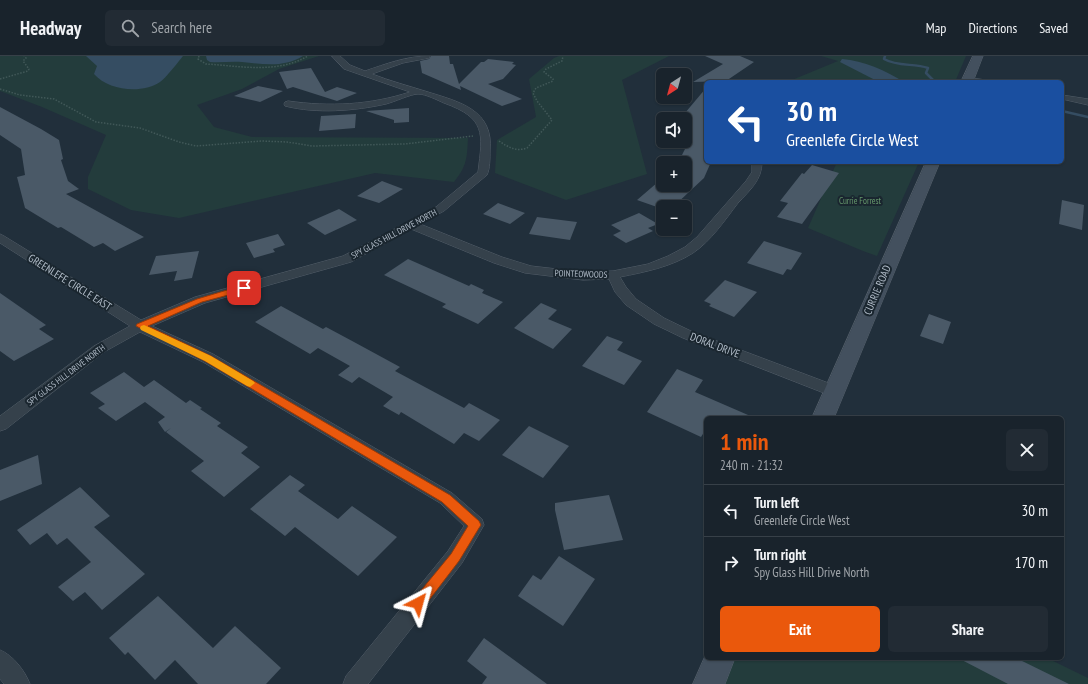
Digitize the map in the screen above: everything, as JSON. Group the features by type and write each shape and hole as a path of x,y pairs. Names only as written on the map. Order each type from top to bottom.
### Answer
{"street":[{"name":"SPY GLASS HILL DRIVE NORTH","path":"0,425 99,349 140,326 200,300 348,259 440,209 483,173 486,137 485,129 481,121 470,112 446,100 417,92 347,67 336,56"},
{"path":"364,74 401,61 426,56"},
{"path":"968,80 978,56"},
{"path":"288,104 308,107 361,105 391,100 417,92"},
{"path":"1064,97 1088,102"},
{"name":"POINTEOWOODS","path":"411,225 498,260 529,270 583,276 613,275 651,267 672,259 689,250 702,240 750,183 757,172 757,164"},
{"name":"CURRIE ROAD","path":"824,416 931,164"},
{"name":"GREENLEFE CIRCLE EAST","path":"0,238 140,326 208,358 446,498 475,525 455,557 354,684"},
{"name":"DORAL DRIVE","path":"613,275 620,289 631,302 659,321 688,334 834,391"},
{"path":"709,684 719,660"},
{"path":"0,661 19,684"}],"path":[{"path":"0,79 28,70 29,69 23,61 26,58 24,56"},
{"path":"199,56 199,61 206,64 269,68 296,63 308,56"},
{"path":"0,89 20,95 54,99 76,112 104,124 140,128 179,142 196,146 266,141 312,146 405,144 471,136 494,138 512,149 518,150 527,148 552,120 537,101 533,93 536,88 553,81 553,79 544,72 544,70 562,61 563,56"}],"green space":[{"path":"0,56 319,56 279,69 242,89 197,105 214,127 252,137 468,138 466,162 462,171 454,182 375,173 179,218 131,210 88,189 88,177 106,135 42,107 0,91"},
{"path":"559,56 669,56 622,80 647,174 566,200 495,173 497,140 536,117 529,79 554,58"},
{"path":"821,56 966,56 956,80 792,80 838,61"},
{"name":"Currie Forrest","path":"836,164 918,164 877,256 808,228"},
{"path":"723,660 1051,660 1088,678 1088,684 713,684"}],"water":[{"path":"86,56 183,56 160,82 153,86 144,88 126,89 100,80 94,74 97,66"},
{"path":"206,56 303,56 296,60 281,64 266,64 210,62 207,60"},
{"path":"842,59 858,62 874,67 900,80 875,80 840,62"}],"building":[{"path":"431,56 449,56 450,64 453,64 459,84 481,62 488,59 514,62 512,64 516,65 503,79 488,84 522,99 502,106 460,86 461,90 422,73 420,61 429,59"},
{"path":"705,56 740,56 754,62 727,80 704,80 704,82 693,82 723,64"},
{"path":"311,68 325,92 337,87 357,93 337,101 293,87 287,89 279,72"},
{"path":"258,86 283,91 260,102 234,96"},
{"path":"704,90 704,164 710,164 704,178 692,189 692,156 682,156 686,148 692,148 692,112 686,112"},
{"path":"0,107 59,140 63,159 61,160 68,181 79,189 66,194 144,237 115,251 103,243 94,247 25,208 17,177 25,175 21,149 0,135"},
{"path":"409,108 409,122 394,123 394,120 366,111"},
{"path":"356,114 355,128 319,131 321,116"},
{"path":"812,165 839,173 802,224 777,217 788,203 780,201 802,173 804,174"},
{"path":"382,181 403,189 379,203 357,196"},
{"path":"656,184 656,192 689,192 680,200 656,200 656,207 637,200"},
{"path":"1062,200 1084,205 1082,230 1059,224"},
{"path":"498,203 525,213 510,224 483,214"},
{"path":"339,209 357,220 325,235 307,223"},
{"path":"639,213 656,223 656,225 648,228 653,231 626,243 613,235 621,231 611,225"},
{"path":"537,217 577,222 570,240 529,234"},
{"path":"278,234 285,245 273,249 275,252 254,258 246,243"},
{"path":"764,241 802,253 791,270 787,269 783,275 747,263"},
{"path":"199,251 192,278 174,281 177,271 149,275 156,256"},
{"path":"408,259 469,286 471,284 484,290 482,293 503,302 478,324 442,307 446,304 384,275"},
{"path":"725,280 757,292 734,317 709,306 711,304 704,301"},
{"path":"0,293 46,325 39,329 54,339 14,361 0,351"},
{"path":"541,303 557,310 548,319 572,329 553,349 514,328"},
{"path":"281,306 323,329 326,327 400,367 395,371 464,408 469,403 500,420 479,441 464,433 454,444 401,412 399,415 383,406 393,397 359,377 352,383 338,375 350,366 318,348 310,354 255,322"},
{"path":"929,314 951,322 943,344 920,336"},
{"path":"607,336 623,342 617,350 642,361 624,385 582,366"},
{"path":"677,369 703,380 695,392 750,416 704,416 704,432 701,437 647,412"},
{"path":"124,372 144,387 154,380 186,403 190,400 202,408 200,409 221,423 217,426 248,447 241,453 260,467 224,497 191,471 204,461 166,432 171,428 165,432 158,422 165,417 145,402 116,421 98,408 105,404 90,393"},
{"path":"529,426 569,446 543,478 502,455"},
{"path":"38,455 42,484 0,501 0,470"},
{"path":"290,475 305,485 298,491 338,519 352,506 397,537 358,576 295,527 285,536 250,509"},
{"path":"80,487 110,516 94,527 145,574 102,610 85,592 73,601 58,587 91,562 67,538 57,545 47,533 30,545 17,530"},
{"path":"609,495 623,540 564,550 555,510 555,503"},
{"path":"559,556 595,579 563,626 518,596 533,575 541,580"},
{"path":"158,596 213,648 235,626 281,668 266,684 198,684 175,660 155,680 128,652 125,655 109,638"},
{"path":"484,638 547,684 482,684 487,677 467,661"},
{"path":"962,660 1020,660 1069,684 1008,684"}],"waterway":[{"path":"885,56 884,59 895,63 928,68 926,73 933,80"},
{"path":"1064,111 1088,117"}],"slow traffic":[{"path":"144,328 208,358 250,383"}],"route":[{"path":"244,288 200,300 140,326 208,358 446,498 475,525 455,557 418,603"}]}
